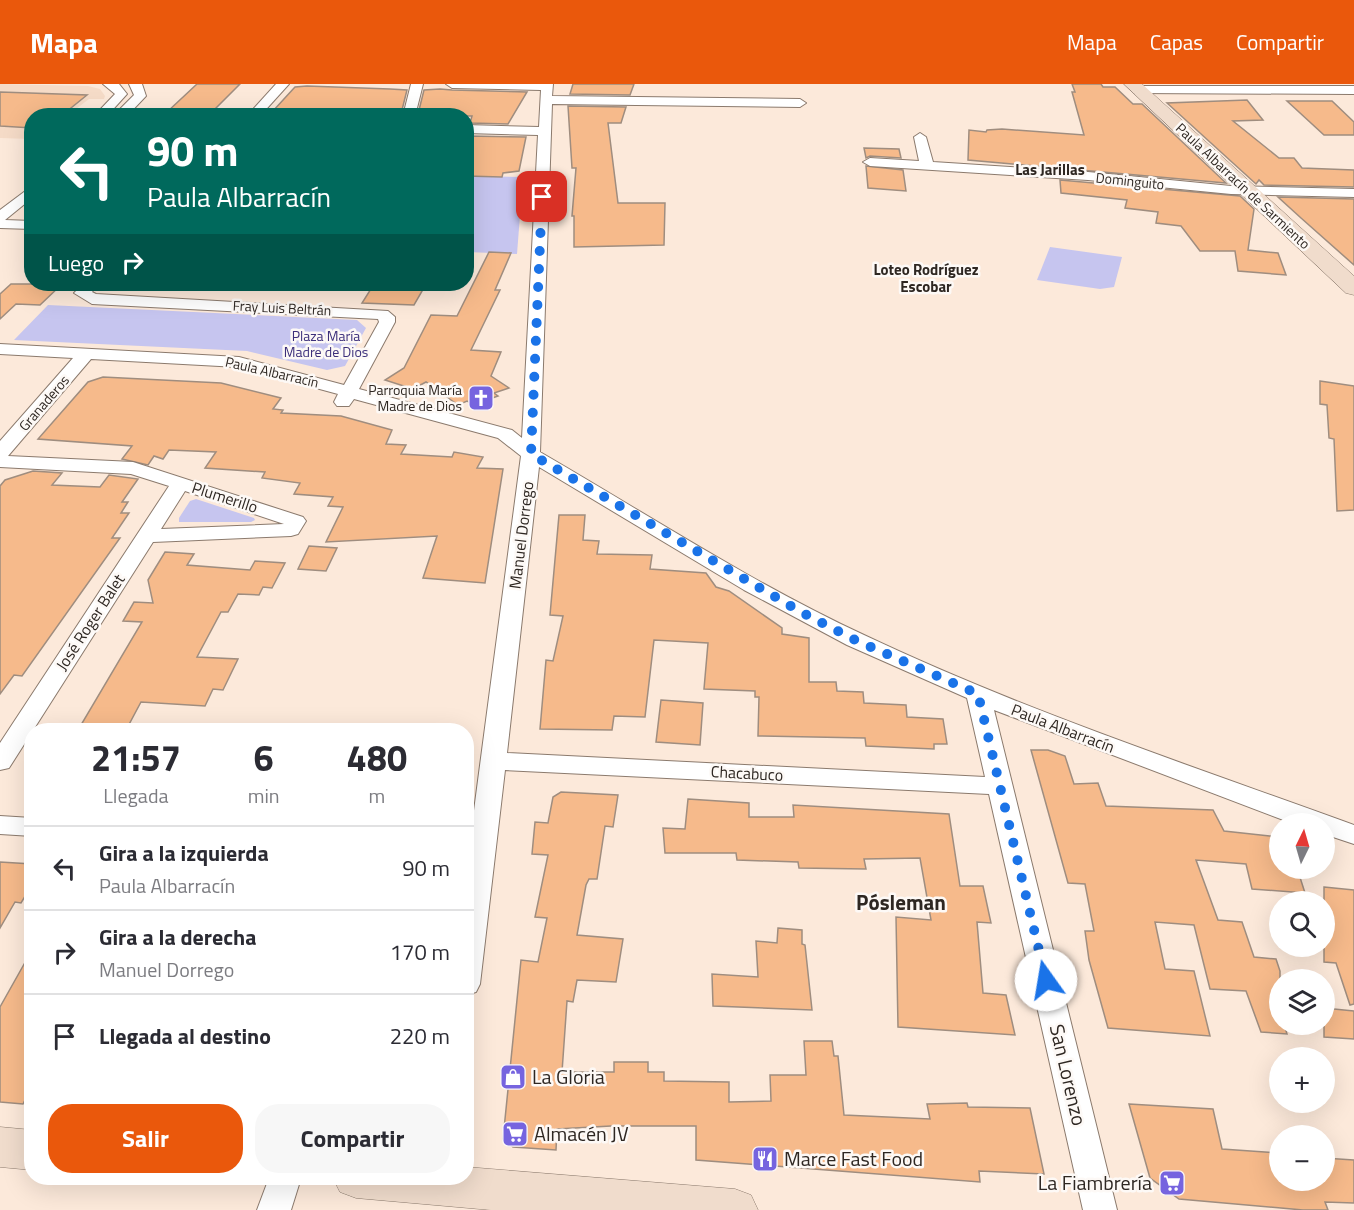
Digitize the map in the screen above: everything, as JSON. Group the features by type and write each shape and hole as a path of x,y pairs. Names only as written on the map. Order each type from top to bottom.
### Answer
{"main road":[{"name":"Paula Albarracín de Sarmiento","path":"1135,87 1354,288"},
{"path":"0,1147 24,1149"},
{"path":"474,1184 735,1210"}],"street":[{"path":"127,108 140,96 139,88 135,84"},
{"path":"260,108 283,84"},
{"path":"411,108 417,84"},
{"path":"452,84 800,103"},
{"path":"108,108 120,97 120,91 112,85"},
{"path":"1135,87 1354,90"},
{"name":"Manuel Dorrego","path":"474,920 531,454 547,90"},
{"path":"474,129 545,131"},
{"path":"920,137 927,166"},
{"name":"Dominguito","path":"870,162 1249,191 1354,193"},
{"path":"0,198 24,186"},
{"path":"0,217 24,189"},
{"path":"0,224 24,225"},
{"name":"Fray Luis Beltrán","path":"88,291 92,299 382,314 387,317 387,322 346,397"},
{"name":"Paula Albarracín","path":"0,349 231,373 346,397 531,454 801,612 855,640 1072,732 1293,813"},
{"name":"Paula Albarracín","path":"0,360 83,358"},
{"name":"Granaderos","path":"0,453 83,358"},
{"name":"Plumerillo","path":"0,461 126,468 296,520 291,530 146,536"},
{"name":"José Roger Balet","path":"25,723 181,483"},
{"name":"San Lorenzo","path":"978,694 1100,1210"},
{"name":"José Roger Balet","path":"0,762 24,725"},
{"name":"Chacabuco","path":"494,760 1000,786"},
{"path":"0,825 24,826"},
{"name":"Paula Albarracín","path":"1335,828 1354,835"},
{"path":"274,1210 283,1185"}],"shaded area":[{"path":"0,84 88,86 100,89 105,96 104,99 89,99 77,108 24,108 24,139 0,138"}],"green space":[{"path":"474,176 523,177 517,254 474,252"},
{"path":"1050,247 1122,257 1114,287 1100,289 1037,280"},
{"name":"Plaza María Madre de Dios","path":"48,305 357,320 366,328 345,366 327,370 247,351 14,340"},
{"path":"196,499 255,520 251,522 179,522 179,518 190,501"}],"building":[{"path":"197,84 240,84 216,108 171,108"},
{"path":"573,84 634,84 630,95 570,94"},
{"path":"1072,84 1101,84 1103,87 1115,87 1133,104 1142,104 1226,183 968,160 969,130 986,132 1002,129 1084,135 1072,92 1075,92"},
{"path":"295,87 407,90 402,108 276,108"},
{"path":"424,90 527,92 508,124 474,123 474,108 420,108"},
{"path":"0,92 87,95 71,108 24,108 24,128 0,126"},
{"path":"1247,100 1263,120 1233,121 1279,158 1294,158 1302,168 1354,170 1354,187 1264,185 1259,180 1256,184 1167,103"},
{"path":"1287,101 1332,101 1354,122 1354,135 1324,135"},
{"path":"568,106 626,107 621,123 608,123 618,203 665,203 664,245 574,247 574,216 572,216 576,168 572,168"},
{"path":"474,136 526,137 519,171 503,173 502,177 474,176"},
{"path":"864,148 899,149 901,158 870,156 866,158"},
{"path":"866,166 903,170 906,191 868,188"},
{"path":"1060,180 1240,196 1254,209 1248,250 1278,253 1286,275 1238,271 1235,251 1200,251 1181,226 1156,223 1158,212 1125,208 1127,200 1061,193"},
{"path":"1278,197 1354,199 1354,265 1301,218"},
{"path":"489,252 511,253 495,290 500,290 471,350 501,352 491,376 509,388 494,393 498,396 473,405 467,401 458,405 426,382 413,389 385,380 404,368 431,315 457,316 470,291 474,291 474,282"},
{"path":"11,284 24,284 24,291 55,291 40,305 16,304 0,319 0,294"},
{"path":"370,291 422,291 414,305 362,303"},
{"path":"103,377 221,383 281,398 273,409 283,410 281,413 341,416 392,430 386,444 406,445 401,454 452,457 454,452 483,457 477,468 503,469 485,583 423,578 437,536 326,542 343,507 328,506 333,497 294,494 300,483 262,478 265,472 205,468 216,452 169,450 163,459 154,456 148,465 122,459 132,446 38,439 88,382"},
{"path":"1320,381 1354,386 1354,510 1337,511 1334,439 1329,438 1327,405 1320,404"},
{"path":"33,471 62,473 52,485 100,487 109,475 138,479 122,502 128,502 121,513 129,513 112,538 120,538 22,676 14,675 0,694 0,486 5,480"},
{"path":"559,515 585,515 583,540 599,541 597,554 652,555 650,569 706,573 716,587 729,591 782,628 782,634 809,638 809,682 836,682 837,691 863,692 864,703 906,705 907,717 943,719 947,744 934,744 934,749 866,746 865,738 758,736 759,697 755,697 755,691 704,689 708,643 654,640 645,717 614,716 612,730 540,729 546,660 553,661 563,616 550,615"},
{"path":"309,546 337,548 326,571 298,569"},
{"path":"165,552 194,554 187,565 250,570 255,561 285,563 272,588 263,587 259,595 238,594 228,612 221,612 197,657 238,659 223,690 213,689 205,706 141,702 130,723 82,723 142,622 123,621 134,602 153,603 148,580"},
{"path":"661,700 703,703 700,745 656,742"},
{"path":"1031,750 1048,750 1065,756 1074,784 1098,783 1106,806 1213,810 1224,831 1269,836 1269,879 1301,879 1304,891 1252,889 1246,864 1196,860 1218,920 1242,922 1254,957 1276,959 1279,969 1269,969 1269,1033 1261,1032 1246,991 1210,989 1194,925 1155,922 1165,969 1194,971 1210,1036 1108,1028 1089,960 1085,931 1094,931 1085,884 1068,883"},
{"path":"561,792 618,795 613,827 605,826 597,879 589,879 586,885 577,935 623,939 616,982 577,980 573,1002 567,1001 562,1072 614,1072 614,1062 648,1062 648,1072 664,1072 664,1081 729,1082 729,1102 771,1101 770,1075 806,1075 804,1041 832,1041 834,1056 838,1056 844,1115 930,1119 927,1104 967,1103 968,1107 1030,1108 1044,1174 979,1171 980,1182 696,1160 696,1126 611,1126 557,1129 556,1150 513,1147 503,1139 521,960 538,962 547,918 535,917 548,855 532,854 535,822 548,823 553,797"},
{"path":"688,799 749,803 749,817 794,817 793,805 949,814 960,886 983,886 991,923 977,922 983,993 1006,995 1015,1035 898,1027 896,917 931,920 920,858 864,859 866,869 799,868 798,862 737,860 736,853 665,853 663,828 685,829"},
{"path":"0,862 24,864 24,898 21,903 15,902 0,928"},
{"path":"1324,887 1354,890 1354,1004 1350,1005 1336,963 1324,962 1324,957 1335,957 1335,891 1324,891"},
{"path":"778,928 802,930 812,1010 713,1006 712,974 758,977 756,941 777,943"},
{"path":"24,964 23,1104 0,1102 0,1007"},
{"path":"1335,1009 1354,1011 1354,1039 1324,1037 1324,1035 1335,1035"},
{"path":"1129,1104 1213,1109 1222,1149 1269,1152 1269,1191 1335,1191 1335,1159 1354,1160 1354,1203 1325,1202 1328,1210 1303,1210 1179,1199 1150,1178"}],"place":[{"name":"Parroquia María Madre de Dios","path":"481,398"},
{"name":"La Gloria","path":"513,1077"},
{"name":"Almacén JV","path":"515,1134"},
{"name":"Marce Fast Food","path":"765,1159"},
{"name":"La Fiambrería","path":"1172,1183"}],"district":[{"name":"Las Jarillas","path":"1050,170"},
{"name":"Loteo Rodríguez Escobar","path":"926,278"},
{"name":"Pósleman","path":"901,903"}],"route":[{"path":"542,197 531,454 752,585 828,627 978,694 1046,980"}]}
